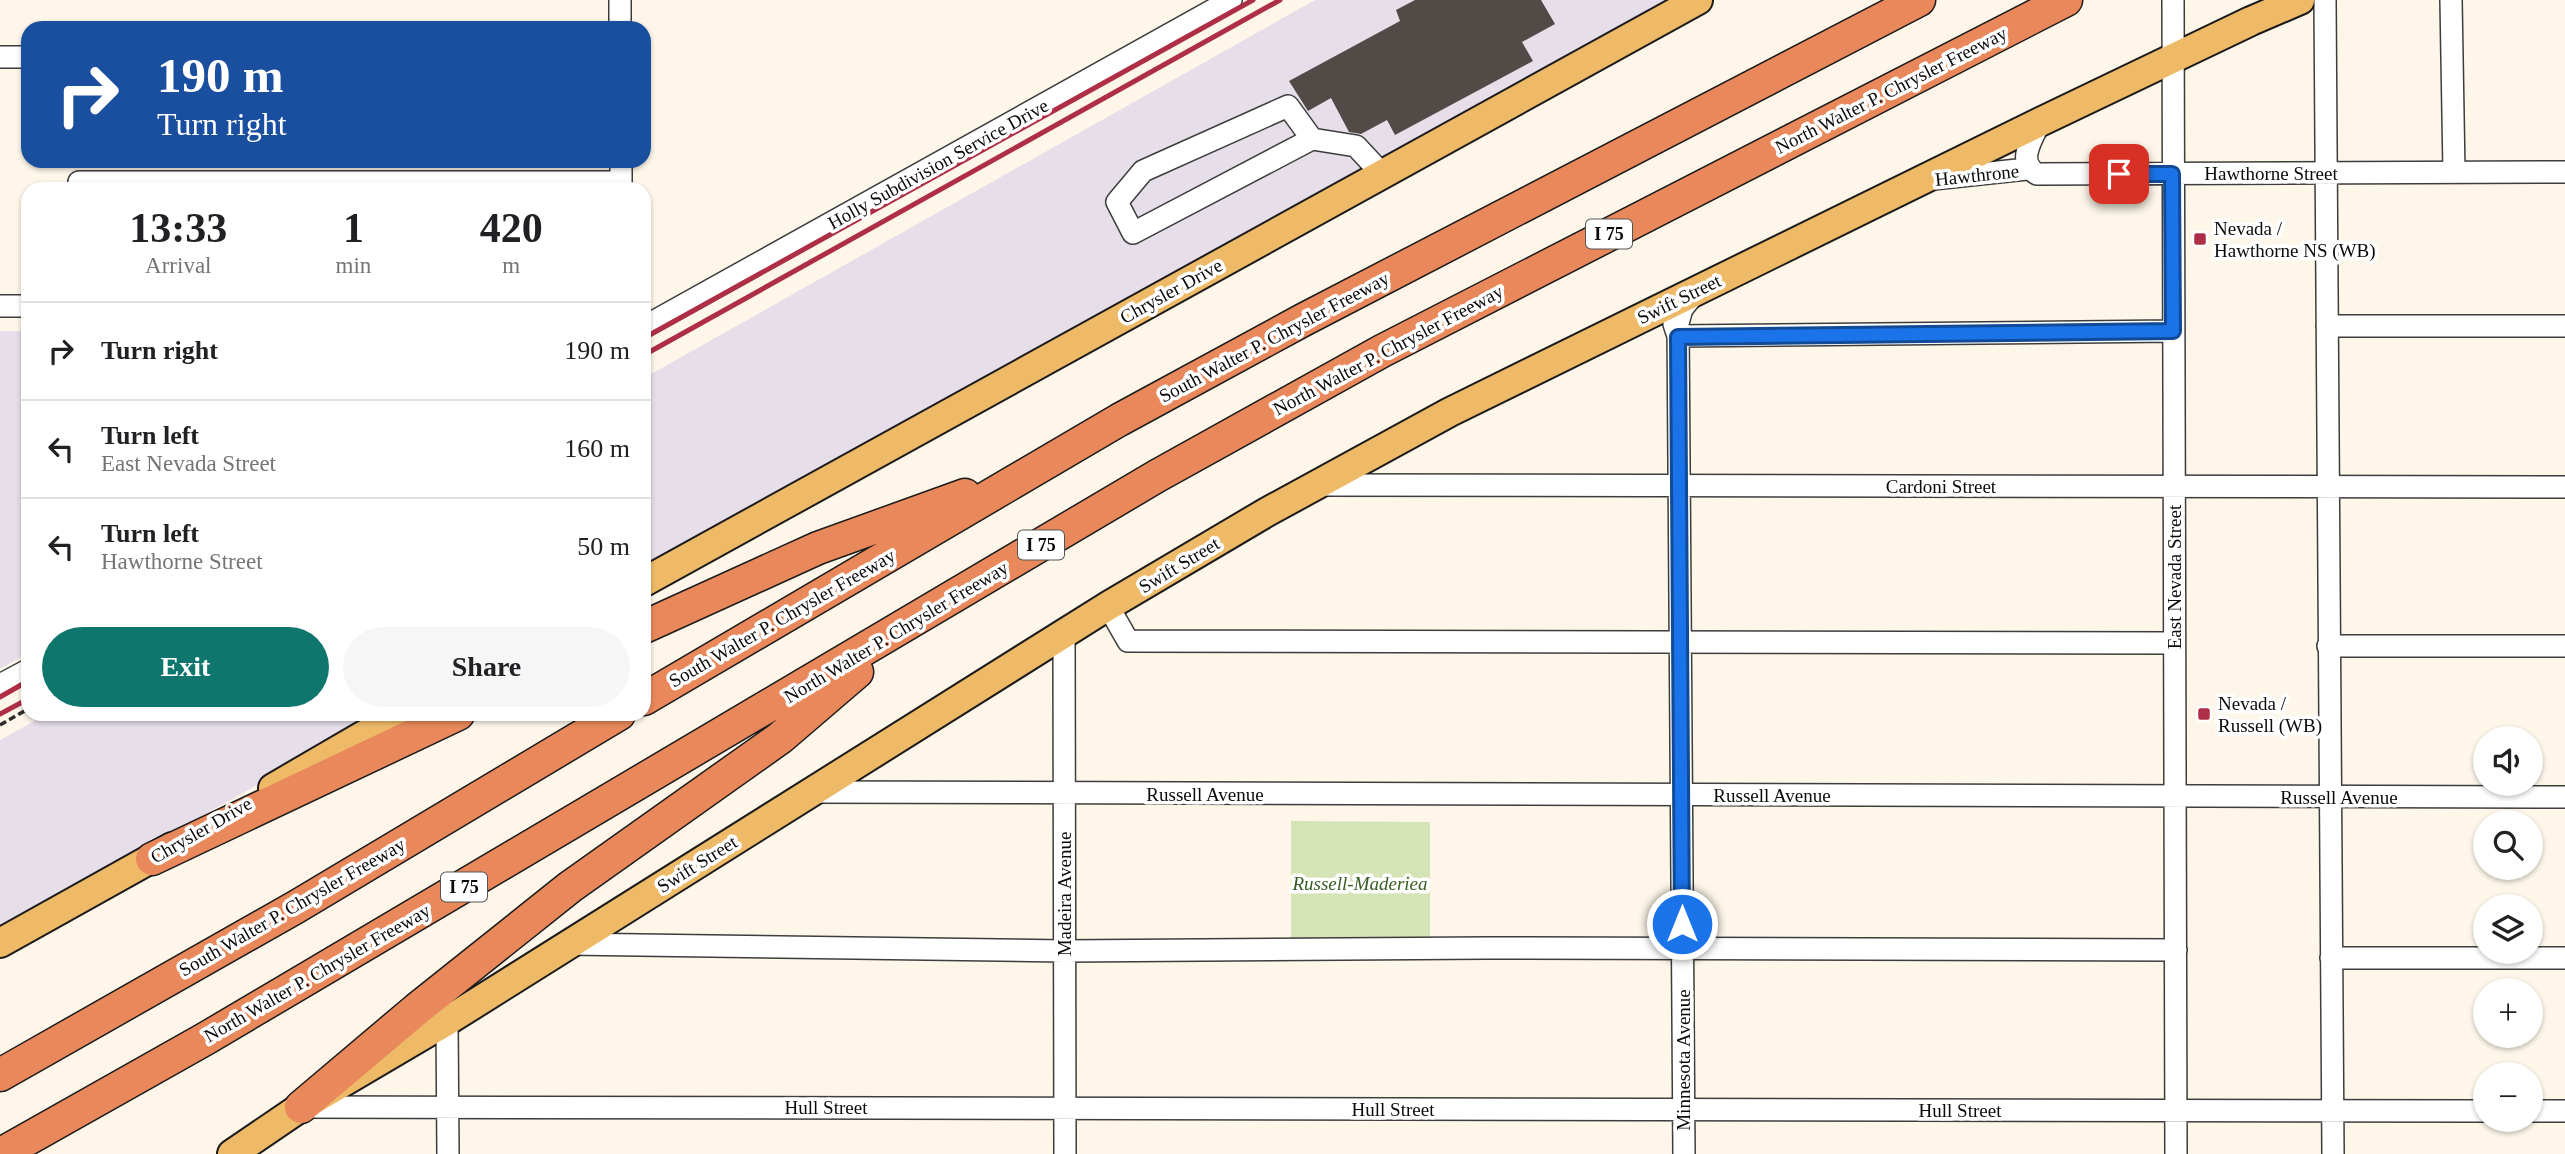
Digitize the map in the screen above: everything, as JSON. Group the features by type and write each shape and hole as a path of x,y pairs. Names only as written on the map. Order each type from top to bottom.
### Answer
{"highway":[{"name":"South Walter P. Chrysler Freeway","path":"651,695 1119,420 1292,326 1919,0"},
{"name":"North Walter P. Chrysler Freeway","path":"1,1154 217,1032 1157,476 1382,351 2066,0"},
{"path":"651,624 818,548 1035,470"},
{"path":"301,1107 570,887 779,738 925,615"},
{"path":"152,859 443,721"},
{"name":"South Walter P. Chrysler Freeway","path":"0,1075 296,907 607,721"}],"main road":[{"name":"Chrysler Drive","path":"651,578 1698,0"},
{"path":"2172,59 2300,0"},
{"name":"Swift Street","path":"232,1154 301,1107 447,1021 1064,634 1318,485 1450,412 2172,59"},
{"name":"Chrysler Drive","path":"0,943 152,859 388,721"}],"street":[{"path":"620,0 620,21"},
{"name":"Holly Subdivision Service Drive","path":"651,323 1231,0"},
{"path":"2325,0 2333,1154"},
{"path":"2451,0 2454,172"},
{"name":"East Nevada Street","path":"2173,5 2176,1154"},
{"path":"0,57 21,57"},
{"path":"1312,139 1288,106 1143,171 1118,202 1133,233 1312,139 1356,146 1383,175"},
{"path":"2031,170 2025,159 2040,122"},
{"name":"Hawthorne Street","path":"2031,170 2037,174 2565,172"},
{"name":"Hawthrone","path":"1922,180 2031,170"},
{"path":"79,182 621,177"},
{"name":"Minnesota Avenue","path":"1684,1154 1678,337 1680,314 1700,288"},
{"name":"Minnesota Avenue","path":"1667,305 1678,337"},
{"path":"0,306 21,306"},
{"path":"2328,326 2565,326"},
{"path":"1678,337 2173,331"},
{"name":"Cardoni Street","path":"1318,485 2565,487"},
{"path":"1108,607 1128,641 2174,643"},
{"name":"Madeira Avenue","path":"1064,634 1065,1154"},
{"path":"2328,646 2565,646"},
{"path":"0,685 21,674"},
{"name":"Russell Avenue","path":"811,792 2565,797"},
{"path":"569,944 1064,951 2176,950"},
{"path":"2331,958 2565,958"},
{"path":"447,1021 447,1154"},
{"name":"Hull Street","path":"301,1107 2473,1111"},
{"path":"2543,1111 2565,1111"}],"path":[{"path":"0,725 21,713"}],"shaded area":[{"path":"1315,0 1670,0 651,566 651,374"},
{"path":"0,331 21,331 21,657 0,669"},
{"path":"34,721 372,721 0,928 0,740"}],"green space":[{"name":"Russell-Maderiea","path":"1291,821 1430,822 1430,945 1291,945"}],"building":[{"path":"1415,0 1541,0 1555,24 1522,42 1533,61 1395,135 1387,120 1361,134 1349,132 1331,98 1308,111 1289,81 1400,21 1396,10"}],"railway":[{"path":"651,334 1253,0"},
{"path":"651,351 1280,0"},
{"path":"0,697 21,685"},
{"path":"0,714 21,703"}],"place":[{"name":"Nevada / Hawthorne NS (WB)","path":"2200,239"},
{"name":"Nevada / Russell (WB)","path":"2204,714"}],"route":[{"path":"1682,924 1678,337 2173,331 2172,174 2119,174"}]}
